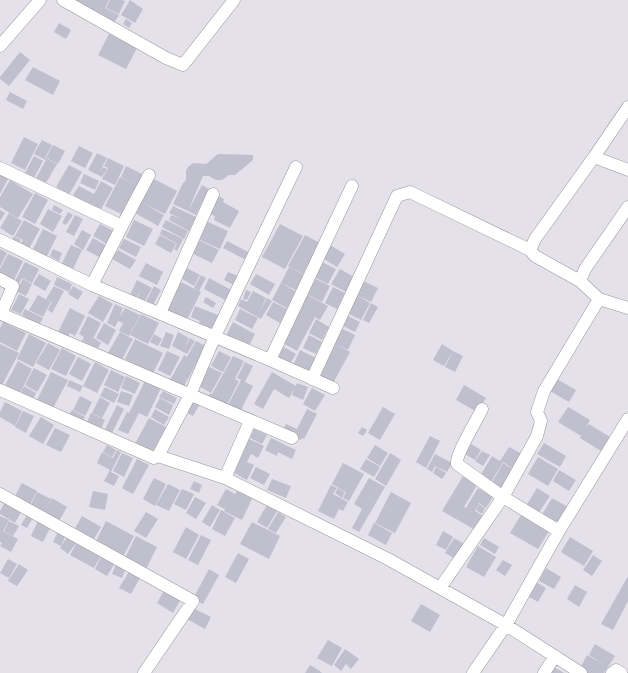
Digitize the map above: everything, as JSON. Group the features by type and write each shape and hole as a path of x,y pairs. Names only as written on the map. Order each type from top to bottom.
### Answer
{"street":[{"path":"0,46 40,0"},
{"path":"63,0 166,58 183,65 234,0"},
{"path":"530,250 535,239 628,107"},
{"path":"594,157 628,170"},
{"path":"158,456 190,395 215,336 296,167"},
{"path":"0,168 122,226"},
{"path":"92,284 149,175"},
{"path":"270,360 352,186"},
{"path":"312,379 397,196 410,192 530,250 535,256 580,281 599,300 628,308"},
{"path":"160,313 213,194"},
{"path":"580,281 585,269 628,207"},
{"path":"0,240 92,284 334,388"},
{"path":"0,279 13,286 0,315 292,438"},
{"path":"440,588 503,497 538,436 541,421 537,412 544,391 599,300"},
{"path":"0,390 154,458 158,456 225,478 388,559 506,625 581,673"},
{"path":"482,409 456,460 458,464 503,497 559,531"},
{"path":"473,673 506,625 559,531 628,419"},
{"path":"225,478 250,421"},
{"path":"0,494 193,601 144,673"},
{"path":"544,673 555,656"},
{"path":"612,673 616,670 621,673"}],"building":[{"path":"73,0 109,0 105,8 119,15 112,26"},
{"path":"110,0 125,1 119,14 106,8"},
{"path":"130,0 143,9 135,23 121,15"},
{"path":"126,19 132,23 129,28 123,24"},
{"path":"59,23 71,30 66,39 54,32"},
{"path":"109,34 137,48 126,69 98,55"},
{"path":"20,52 30,60 9,86 0,79 0,77"},
{"path":"33,67 60,81 53,95 25,80"},
{"path":"10,92 27,101 23,109 6,100"},
{"path":"24,137 38,144 25,170 11,163"},
{"path":"42,140 52,145 45,158 57,164 46,183 36,178 46,160 34,154"},
{"path":"53,145 65,151 58,164 46,158"},
{"path":"79,146 93,153 85,168 71,161"},
{"path":"97,153 107,158 99,173 103,167 107,169 102,177 88,170"},
{"path":"218,154 253,155 253,160 235,175 229,175 222,180 216,180 209,176 203,176 188,211 173,204 183,183 186,180 186,171 188,167 193,163 206,164"},
{"path":"34,156 43,161 34,178 25,173"},
{"path":"108,158 124,166 115,185 102,179 108,168 104,166"},
{"path":"69,165 82,172 69,195 56,187"},
{"path":"126,166 144,175 138,186 121,177"},
{"path":"0,174 8,179 0,194"},
{"path":"84,174 99,181 95,190 80,183"},
{"path":"120,177 138,186 123,215 105,206"},
{"path":"154,179 177,191 165,214 143,203 164,215 158,226 135,213"},
{"path":"10,180 33,194 18,218 0,207 0,197"},
{"path":"101,181 113,188 100,211 73,195 79,186 94,194"},
{"path":"202,185 209,189 196,215 188,211"},
{"path":"35,193 48,200 35,224 22,217"},
{"path":"217,195 224,199 223,202 239,211 230,228 214,220 215,216 208,213"},
{"path":"54,205 63,210 60,214 52,210"},
{"path":"173,206 196,217 189,231 169,220 171,215 182,219 169,213"},
{"path":"48,209 62,216 53,232 40,224"},
{"path":"0,210 5,213 0,221"},
{"path":"68,212 73,215 66,225 62,223"},
{"path":"9,213 22,221 13,236 0,228"},
{"path":"75,215 83,219 74,236 66,232"},
{"path":"24,220 40,229 27,252 19,247 23,240 15,236"},
{"path":"134,220 153,229 144,246 126,237"},
{"path":"166,220 188,231 184,239 162,227"},
{"path":"206,221 228,231 220,249 198,239"},
{"path":"100,224 114,231 107,244 93,236"},
{"path":"280,224 303,236 285,269 262,257"},
{"path":"43,229 57,236 46,258 32,251"},
{"path":"162,229 183,239 177,251 174,249 177,244 160,234"},
{"path":"82,230 91,235 83,250 74,244"},
{"path":"160,235 176,244 171,253 155,244"},
{"path":"305,235 320,243 303,274 288,266"},
{"path":"14,236 21,240 18,246 11,242"},
{"path":"93,238 107,246 101,258 86,250"},
{"path":"124,239 141,247 136,257 119,248"},
{"path":"197,239 219,250 212,263 191,253"},
{"path":"227,241 250,253 246,260 223,248"},
{"path":"71,245 82,250 72,271 61,265"},
{"path":"330,245 345,254 337,267 322,258"},
{"path":"0,249 7,253 0,267"},
{"path":"53,249 62,253 59,261 50,256"},
{"path":"118,250 136,260 130,269 112,259"},
{"path":"8,254 23,261 13,282 0,276 0,269"},
{"path":"25,262 39,269 32,283 22,278 18,285 14,283"},
{"path":"322,262 336,269 328,284 314,277"},
{"path":"146,263 163,272 157,285 139,276"},
{"path":"289,267 304,275 296,290 281,283"},
{"path":"187,268 200,275 194,286 181,278"},
{"path":"340,269 354,277 346,292 331,284"},
{"path":"228,272 238,276 234,285 224,280"},
{"path":"39,274 51,281 45,291 33,284"},
{"path":"256,274 275,284 269,295 250,284"},
{"path":"201,275 206,278 199,291 194,288"},
{"path":"57,277 72,284 69,292 54,285"},
{"path":"209,278 233,291 227,301 204,289"},
{"path":"314,278 330,286 322,302 306,294"},
{"path":"23,279 32,284 26,296 16,291"},
{"path":"137,280 152,288 144,302 137,299 141,290 136,298 130,295"},
{"path":"363,281 378,288 371,302 356,295"},
{"path":"181,282 201,292 186,322 165,312"},
{"path":"281,283 297,292 287,308 272,300"},
{"path":"54,286 64,291 52,313 48,310 52,302 46,299"},
{"path":"73,286 83,292 78,300 68,294"},
{"path":"154,286 161,290 152,307 145,303"},
{"path":"333,287 345,293 337,309 325,303"},
{"path":"246,290 251,292 247,300 243,299"},
{"path":"253,291 266,298 259,313 267,298 272,301 261,319 238,306 241,299 247,302"},
{"path":"19,294 29,299 21,314 11,310"},
{"path":"38,295 51,302 43,317 29,310"},
{"path":"307,295 328,306 320,320 315,317 297,351 281,342"},
{"path":"356,295 370,303 361,320 347,313"},
{"path":"99,296 113,304 103,322 88,313"},
{"path":"206,297 216,303 213,308 203,302"},
{"path":"273,302 287,309 280,323 266,315"},
{"path":"371,303 378,307 369,323 363,320"},
{"path":"115,304 123,308 119,318 125,308 140,315 129,336 119,331 123,323 118,321 115,327 107,323"},
{"path":"195,306 218,315 211,331 198,325 200,321 191,317"},
{"path":"70,308 85,316 75,336 70,333 67,339 57,334"},
{"path":"25,309 43,318 39,325 22,315"},
{"path":"240,309 258,318 252,329 235,320"},
{"path":"141,314 159,323 148,344 130,335"},
{"path":"88,316 101,323 91,343 94,338 101,343 98,348 82,341 84,337 79,334"},
{"path":"348,316 360,322 355,332 343,326"},
{"path":"316,319 329,327 322,340 309,333"},
{"path":"3,322 26,333 17,351 0,342 0,328"},
{"path":"233,322 255,334 247,350 225,338"},
{"path":"104,323 116,330 108,345 96,338"},
{"path":"341,328 355,335 348,350 336,344 350,352 332,385 317,377"},
{"path":"120,332 133,339 121,361 108,353"},
{"path":"166,332 174,335 169,349 160,346"},
{"path":"178,332 189,338 184,349 190,338 195,341 187,354 172,346"},
{"path":"29,334 46,343 33,367 17,359"},
{"path":"154,334 162,339 158,346 150,342"},
{"path":"309,335 322,342 316,354 303,348"},
{"path":"135,339 163,353 153,373 125,359"},
{"path":"196,341 206,346 183,388 170,380 184,355 187,357"},
{"path":"48,343 60,350 49,370 36,363"},
{"path":"0,344 19,353 0,389"},
{"path":"442,344 453,351 444,366 433,360"},
{"path":"284,347 296,354 289,365 277,358"},
{"path":"62,348 76,356 66,376 51,369"},
{"path":"300,350 316,358 307,375 292,368"},
{"path":"167,351 180,357 170,376 158,370"},
{"path":"219,351 231,357 223,372 211,366"},
{"path":"453,351 463,356 455,372 445,367"},
{"path":"233,356 244,361 235,379 239,381 226,407 208,398 210,393 212,394"},
{"path":"78,357 91,364 82,381 69,374"},
{"path":"18,361 32,369 20,393 5,385"},
{"path":"95,362 109,370 97,393 83,386"},
{"path":"245,362 253,366 245,382 253,386 239,414 227,407 241,380 237,378"},
{"path":"207,366 222,373 211,393 197,385"},
{"path":"34,368 47,375 37,392 25,385"},
{"path":"111,370 125,377 118,392 104,385"},
{"path":"51,372 68,380 53,408 37,400"},
{"path":"272,372 296,386 289,398 274,389 263,409 254,404"},
{"path":"126,376 140,383 135,394 121,388"},
{"path":"557,379 576,390 569,402 550,391"},
{"path":"69,380 83,386 80,392 67,386"},
{"path":"145,381 161,388 147,417 139,413 128,434 118,430 127,412 129,413"},
{"path":"297,383 308,387 303,400 292,395"},
{"path":"464,385 486,398 477,412 456,400"},
{"path":"24,386 36,393 33,399 21,392"},
{"path":"105,387 119,394 114,403 100,396"},
{"path":"312,388 325,395 315,411 303,404"},
{"path":"121,391 133,395 129,406 117,402"},
{"path":"163,391 177,398 174,404 159,397"},
{"path":"80,396 92,402 85,416 73,410"},
{"path":"100,397 110,403 102,418 92,413"},
{"path":"160,398 173,405 169,415 155,407"},
{"path":"193,400 200,404 193,416 186,412"},
{"path":"5,402 22,411 15,426 0,417 0,412"},
{"path":"117,405 124,409 112,433 105,429"},
{"path":"383,407 395,414 380,440 368,433"},
{"path":"568,407 590,420 586,427 589,424 610,437 601,451 580,438 581,436 558,422"},
{"path":"155,409 169,417 164,425 151,417"},
{"path":"307,409 317,414 304,439 302,438 301,440 282,431 286,424 297,429"},
{"path":"72,410 85,417 82,422 69,415"},
{"path":"23,411 34,416 26,433 15,427"},
{"path":"91,413 105,420 101,429 87,422"},
{"path":"41,417 54,425 43,444 29,436"},
{"path":"149,418 166,427 152,453 135,444"},
{"path":"362,427 367,430 363,436 358,433"},
{"path":"55,428 70,435 61,452 46,445"},
{"path":"254,429 267,435 262,444 250,438"},
{"path":"430,436 440,441 426,468 416,462"},
{"path":"271,438 296,450 292,459 278,452 277,456 265,450"},
{"path":"249,439 264,446 258,458 251,454 247,462 254,465 247,480 232,472"},
{"path":"544,443 566,456 560,467 537,454"},
{"path":"471,444 481,450 475,460 465,454"},
{"path":"107,445 116,450 112,457 103,452"},
{"path":"375,445 388,453 380,466 367,458"},
{"path":"509,447 524,455 515,470 503,462 491,482 480,476 492,456 500,461"},
{"path":"117,450 121,452 111,472 119,476 114,486 104,481 110,470 97,463 102,452 113,458"},
{"path":"482,451 490,455 483,466 475,461"},
{"path":"122,453 133,458 124,477 113,471"},
{"path":"390,453 401,460 386,486 375,479"},
{"path":"435,454 452,463 447,472 435,466 432,472 427,469"},
{"path":"538,457 558,469 548,486 528,474"},
{"path":"137,459 149,465 133,494 122,488"},
{"path":"366,459 380,467 374,477 360,469"},
{"path":"343,463 364,474 349,501 343,498 346,492 332,484"},
{"path":"503,463 514,470 502,490 491,484"},
{"path":"256,467 270,474 264,485 250,478"},
{"path":"436,467 446,473 442,479 433,473"},
{"path":"559,470 576,480 569,491 553,481"},
{"path":"463,476 477,485 464,507 466,508 478,488 493,497 486,508 479,503 475,511 485,517 477,531 442,511"},
{"path":"154,478 166,484 155,506 143,499"},
{"path":"369,478 385,487 359,532 352,528 362,509 354,504"},
{"path":"272,479 291,486 286,498 267,490"},
{"path":"194,481 202,485 199,493 190,489"},
{"path":"22,483 37,491 29,506 14,498"},
{"path":"168,484 180,490 169,511 156,505"},
{"path":"331,485 337,488 333,494 348,502 343,511 339,509 334,519 318,511"},
{"path":"338,488 345,492 342,498 335,493"},
{"path":"537,488 550,496 538,514 526,506"},
{"path":"182,489 194,494 186,510 174,504"},
{"path":"226,489 235,494 237,491 252,499 242,520 224,511 225,509 217,505"},
{"path":"93,491 108,494 105,510 89,507"},
{"path":"37,492 51,499 45,511 52,498 67,507 59,521 30,506"},
{"path":"391,492 411,503 395,533 375,523"},
{"path":"195,497 206,503 196,519 186,513"},
{"path":"552,498 568,507 557,525 541,516"},
{"path":"5,502 21,512 15,523 0,514"},
{"path":"479,504 485,508 482,514 476,510"},
{"path":"212,505 220,510 210,527 202,522"},
{"path":"267,505 277,511 267,528 257,522"},
{"path":"221,510 235,518 225,536 212,529"},
{"path":"146,512 158,519 146,538 134,531"},
{"path":"278,512 286,517 276,533 268,529"},
{"path":"28,513 34,516 27,528 21,525"},
{"path":"521,515 549,531 538,549 510,533"},
{"path":"0,516 9,520 3,531 18,539 11,552 0,546 2,543 0,542"},
{"path":"82,516 101,527 94,539 75,528"},
{"path":"9,521 19,526 13,536 4,531"},
{"path":"38,521 50,528 43,542 31,536"},
{"path":"106,521 134,536 124,555 96,541"},
{"path":"252,522 280,536 269,559 240,544"},
{"path":"374,523 392,533 386,545 368,535"},
{"path":"186,527 199,535 186,559 173,552"},
{"path":"58,531 66,535 61,546 53,542"},
{"path":"443,531 453,537 446,550 436,545"},
{"path":"201,535 211,540 198,565 188,560"},
{"path":"136,536 157,547 146,569 125,558"},
{"path":"67,537 76,543 68,554 60,548"},
{"path":"570,537 593,551 584,566 561,552"},
{"path":"454,538 466,545 458,560 445,553"},
{"path":"484,538 499,547 495,554 480,545"},
{"path":"77,542 101,556 94,568 70,555"},
{"path":"478,546 496,557 484,577 466,567"},
{"path":"238,553 249,559 236,583 225,577"},
{"path":"102,555 115,563 107,576 95,569"},
{"path":"593,555 602,561 592,576 583,570"},
{"path":"8,559 17,564 9,578 0,573"},
{"path":"503,560 512,565 505,576 496,570"},
{"path":"19,564 28,570 17,586 8,581"},
{"path":"116,564 126,568 122,578 112,574"},
{"path":"546,568 561,577 554,589 539,581"},
{"path":"209,569 219,575 203,604 193,599"},
{"path":"130,570 141,576 131,594 119,588"},
{"path":"628,576 628,601 613,630 601,624"},
{"path":"536,582 546,588 538,602 528,596"},
{"path":"575,585 587,592 579,607 567,599"},
{"path":"165,589 181,599 173,613 157,603"},
{"path":"421,604 440,615 430,632 411,621"},
{"path":"193,608 211,617 205,629 187,619"},
{"path":"328,640 342,648 332,666 317,658"},
{"path":"595,644 615,656 604,673 586,673 579,670 587,655 605,665 589,655"},
{"path":"345,649 359,659 351,669 346,664 341,671 334,665"},
{"path":"310,665 320,671 322,673 305,673"},
{"path":"552,666 564,673 547,673"}]}
